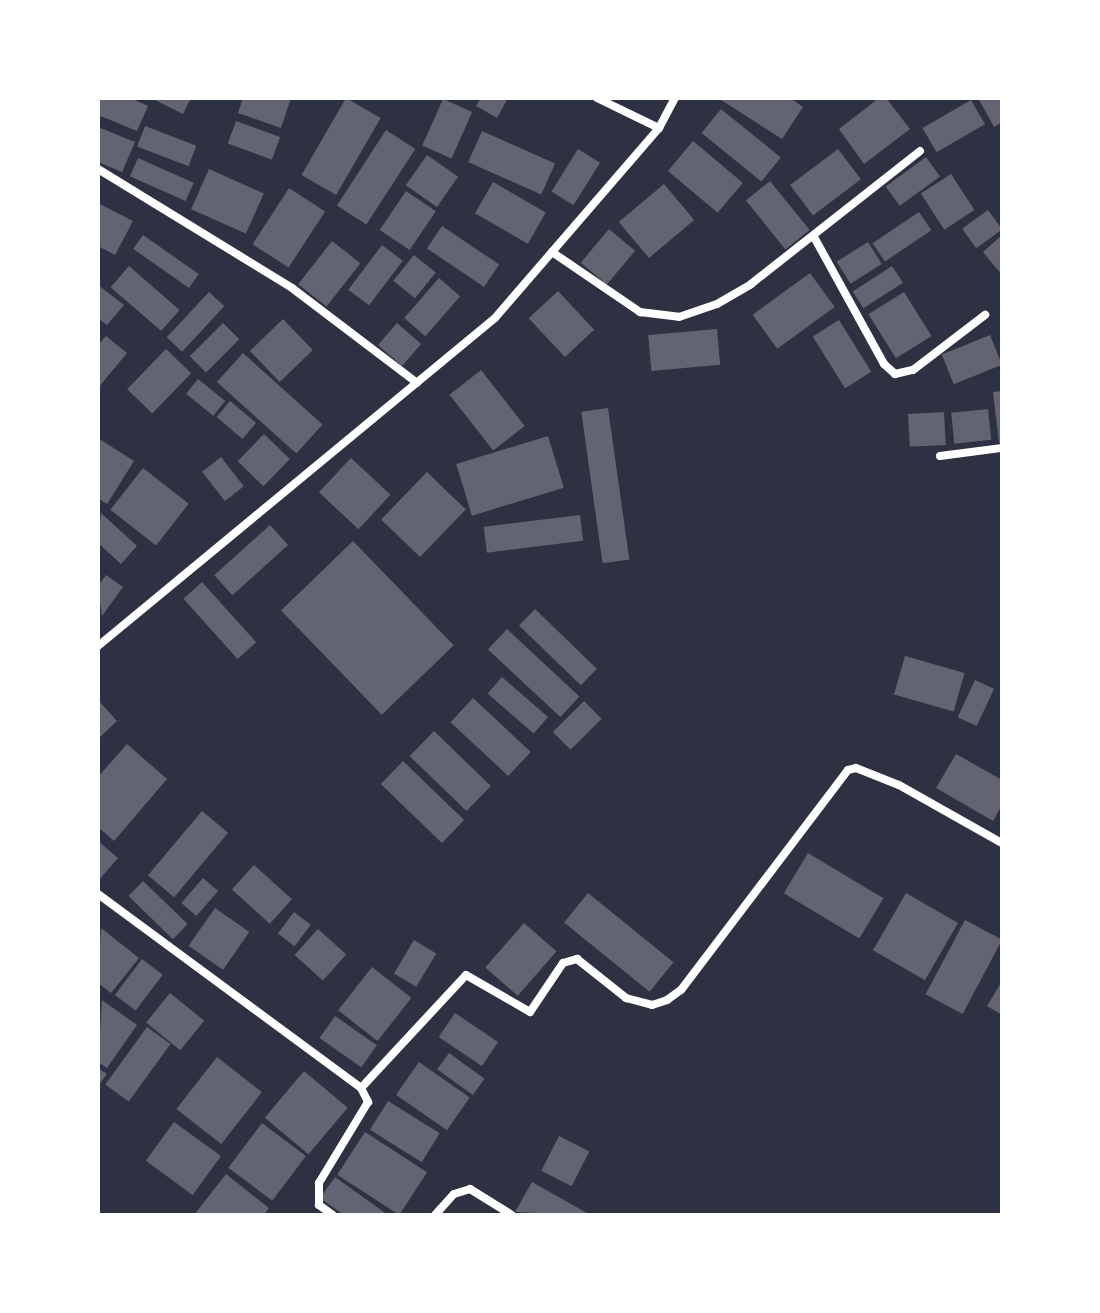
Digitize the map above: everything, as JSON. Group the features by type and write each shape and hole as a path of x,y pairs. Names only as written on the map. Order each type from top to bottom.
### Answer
{"street":[{"path":"597,98 659,128"},
{"path":"98,646 495,318 659,128 675,98"},
{"path":"552,252 640,312 661,319 717,304 814,237 920,151"},
{"path":"98,169 292,288 417,383"},
{"path":"814,237 884,364 895,374 913,370 985,315"},
{"path":"940,456 1002,448"},
{"path":"361,1088 466,975 530,1012 566,959 583,962 626,998 652,1005 681,990 848,770 856,768 899,785 1002,843"},
{"path":"98,894 361,1088 368,1102 319,1183 316,1197 333,1215"},
{"path":"435,1215 454,1194 470,1189 512,1215"}],"building":[{"path":"98,98 130,98 148,106 137,131 98,115"},
{"path":"151,98 191,98 183,114"},
{"path":"243,98 291,98 281,128 238,113"},
{"path":"346,98 381,118 336,195 302,175"},
{"path":"481,98 508,98 497,118 476,106"},
{"path":"718,98 790,98 803,107 782,139"},
{"path":"879,98 886,98 910,129 864,164 839,129"},
{"path":"978,98 1002,98 1002,122 994,127"},
{"path":"443,99 472,112 451,159 422,146"},
{"path":"971,100 985,124 937,152 923,128"},
{"path":"721,109 781,157 761,182 701,133"},
{"path":"236,121 280,137 272,160 228,144"},
{"path":"145,126 196,146 188,166 137,147"},
{"path":"98,127 135,142 122,172 98,162"},
{"path":"386,130 415,149 366,225 337,205"},
{"path":"482,131 555,164 541,195 468,162"},
{"path":"693,141 743,183 718,213 668,171"},
{"path":"578,149 600,163 574,205 552,191"},
{"path":"838,149 861,179 813,215 790,185"},
{"path":"427,155 458,177 437,207 406,185"},
{"path":"926,157 940,176 900,206 886,186"},
{"path":"138,158 194,183 186,201 130,176"},
{"path":"209,169 264,193 246,234 191,209"},
{"path":"951,174 974,210 944,230 921,194"},
{"path":"770,181 810,230 786,249 746,201"},
{"path":"493,182 546,212 528,244 475,213"},
{"path":"664,184 694,220 649,258 619,222"},
{"path":"289,188 325,211 289,268 253,244"},
{"path":"406,191 436,211 410,250 380,230"},
{"path":"98,203 133,221 115,255 98,246"},
{"path":"988,210 1002,229 976,248 962,229"},
{"path":"919,212 931,230 885,262 873,243"},
{"path":"442,226 499,265 484,287 427,248"},
{"path":"609,229 635,251 607,285 581,263"},
{"path":"143,235 199,274 189,288 133,249"},
{"path":"1002,235 1002,275 983,252"},
{"path":"332,241 360,263 327,307 298,284"},
{"path":"868,242 882,264 850,284 837,262"},
{"path":"382,245 403,261 369,305 348,290"},
{"path":"414,255 436,273 415,298 393,281"},
{"path":"129,266 180,310 161,331 111,287"},
{"path":"892,266 903,283 863,308 853,292"},
{"path":"810,273 835,307 777,349 753,315"},
{"path":"439,278 460,296 425,336 404,318"},
{"path":"98,285 124,305 107,325 98,318"},
{"path":"558,291 594,330 565,357 529,318"},
{"path":"209,292 224,306 182,352 167,337"},
{"path":"904,292 932,336 896,358 868,314"},
{"path":"283,319 313,350 280,382 250,351"},
{"path":"839,320 871,372 845,388 813,336"},
{"path":"223,323 239,339 206,372 190,356"},
{"path":"397,323 421,344 402,366 378,345"},
{"path":"717,329 720,365 651,371 648,335"},
{"path":"990,335 1002,365 954,384 942,354"},
{"path":"106,336 127,353 98,388 98,345"},
{"path":"166,349 191,373 152,414 127,389"},
{"path":"243,353 323,425 296,454 217,382"},
{"path":"481,370 525,426 493,451 449,395"},
{"path":"198,379 225,401 213,416 186,394"},
{"path":"1002,391 1002,442 999,443 993,392"},
{"path":"230,401 256,423 243,439 217,417"},
{"path":"608,408 629,560 603,563 581,412"},
{"path":"988,409 991,440 954,444 951,413"},
{"path":"944,412 946,445 910,447 908,414"},
{"path":"264,434 290,459 263,486 238,461"},
{"path":"548,436 564,488 472,516 456,464"},
{"path":"98,438 134,461 107,504 98,498"},
{"path":"221,457 244,486 225,501 202,472"},
{"path":"351,458 390,495 358,529 319,492"},
{"path":"143,468 189,504 156,545 110,510"},
{"path":"427,472 466,510 420,557 381,519"},
{"path":"101,513 137,546 121,564 98,543"},
{"path":"580,515 583,541 487,553 484,527"},
{"path":"270,525 288,545 232,595 214,575"},
{"path":"353,541 454,645 382,715 281,610"},
{"path":"106,575 123,587 102,616 98,586"},
{"path":"202,582 256,642 238,659 183,599"},
{"path":"535,609 597,669 581,685 519,626"},
{"path":"507,629 579,697 560,717 488,649"},
{"path":"905,656 965,673 954,712 894,694"},
{"path":"502,677 548,717 534,734 488,694"},
{"path":"975,680 994,689 977,726 958,717"},
{"path":"473,698 531,752 508,776 450,722"},
{"path":"98,700 117,721 98,739"},
{"path":"584,701 602,719 571,750 553,732"},
{"path":"434,731 491,786 467,811 410,756"},
{"path":"127,744 167,779 114,841 98,827 98,777"},
{"path":"956,754 1002,780 1002,805 993,821 936,788"},
{"path":"403,761 464,820 442,843 381,784"},
{"path":"202,811 228,833 174,897 148,875"},
{"path":"98,841 118,858 98,881"},
{"path":"808,853 883,898 859,939 784,893"},
{"path":"254,865 292,899 270,924 232,890"},
{"path":"203,878 218,891 196,916 181,903"},
{"path":"143,881 188,924 173,939 128,896"},
{"path":"588,893 673,962 650,992 564,923"},
{"path":"906,893 958,923 925,980 873,950"},
{"path":"215,908 249,932 223,970 189,946"},
{"path":"294,912 311,925 295,946 278,934"},
{"path":"965,920 1002,940 963,1014 926,994"},
{"path":"524,923 556,951 518,996 485,968"},
{"path":"101,928 139,958 111,993 98,983"},
{"path":"318,929 346,954 323,980 295,955"},
{"path":"414,940 436,953 416,987 394,973"},
{"path":"142,959 163,975 136,1011 115,995"},
{"path":"372,967 411,998 378,1041 338,1010"},
{"path":"1002,981 1002,1015 987,1006"},
{"path":"170,993 204,1021 180,1050 146,1023"},
{"path":"102,1000 137,1025 107,1068 98,1062"},
{"path":"455,1013 498,1042 482,1066 439,1037"},
{"path":"335,1016 377,1045 361,1067 320,1038"},
{"path":"147,1027 170,1044 129,1101 105,1084"},
{"path":"449,1053 485,1079 473,1095 437,1069"},
{"path":"217,1057 262,1092 221,1144 176,1109"},
{"path":"419,1062 470,1098 447,1130 396,1095"},
{"path":"98,1068 107,1074 98,1086"},
{"path":"304,1071 348,1108 308,1154 265,1118"},
{"path":"388,1101 440,1133 422,1162 370,1130"},
{"path":"174,1122 221,1156 193,1195 146,1161"},
{"path":"262,1123 306,1156 272,1201 228,1168"},
{"path":"365,1132 427,1172 399,1215 337,1175"},
{"path":"559,1136 589,1151 572,1186 541,1171"},
{"path":"226,1174 269,1208 264,1215 194,1215"},
{"path":"335,1177 388,1215 344,1215 320,1198"},
{"path":"532,1182 587,1213 515,1212"}]}
